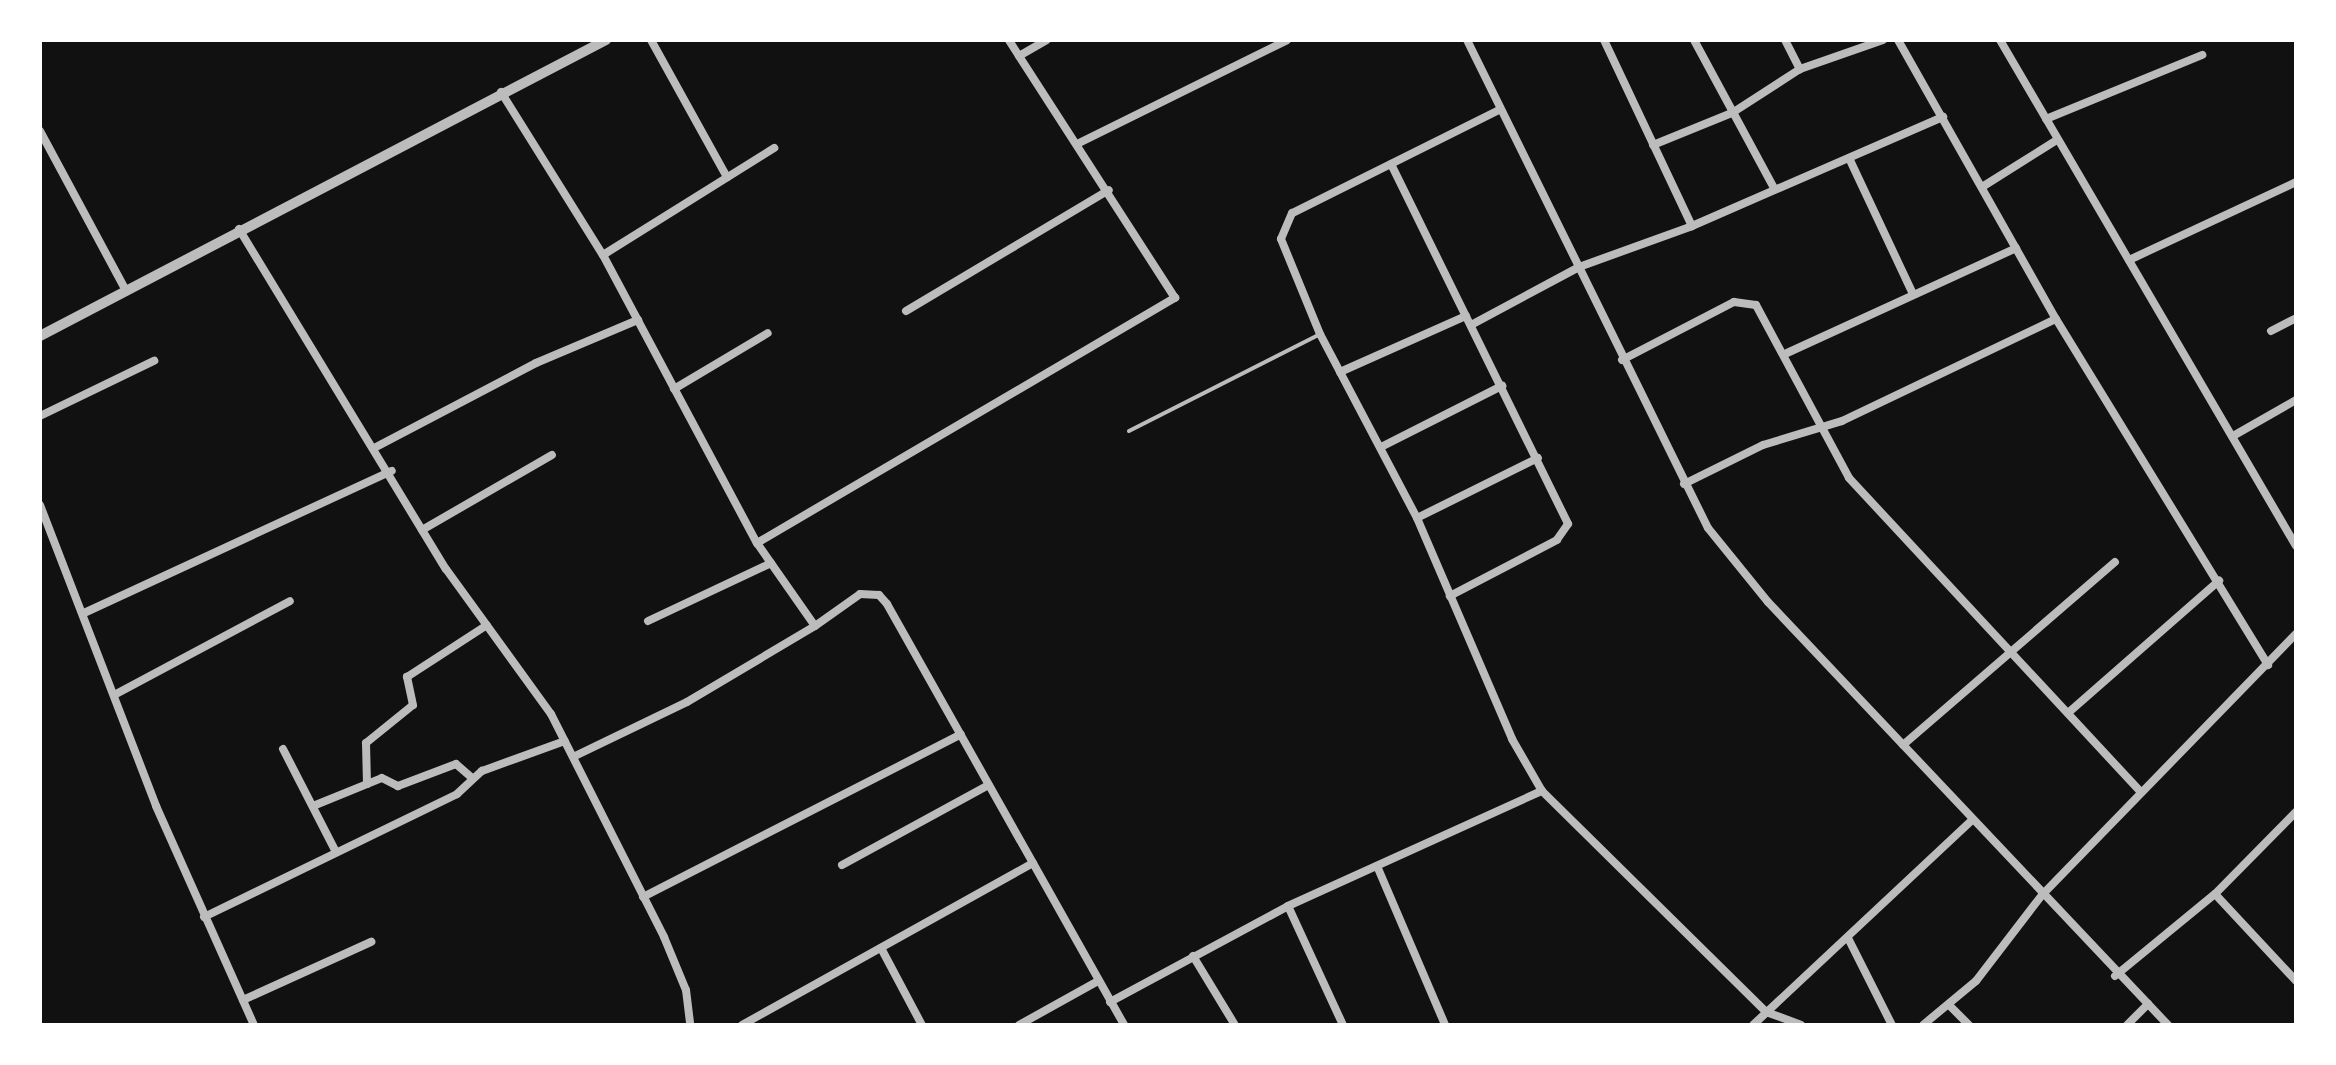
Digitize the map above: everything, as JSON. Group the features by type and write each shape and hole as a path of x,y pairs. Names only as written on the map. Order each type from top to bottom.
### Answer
{"street":[{"path":"40,336 500,91 606,40"},
{"path":"650,40 727,177"},
{"path":"757,543 1168,306 1174,289 1008,40"},
{"path":"1019,56 1048,40"},
{"path":"1078,144 1287,40"},
{"path":"1468,40 1499,110 1708,528 1768,602 2115,976 2168,1025"},
{"path":"1604,40 1692,226"},
{"path":"1694,40 1776,190"},
{"path":"1785,40 1800,69"},
{"path":"1653,144 1732,113 1800,69 1883,40"},
{"path":"1898,40 2056,320 2268,664"},
{"path":"2000,40 2296,546"},
{"path":"2046,119 2202,55"},
{"path":"500,91 603,255 757,543 815,626"},
{"path":"1499,110 1292,212 1280,228 1320,334 1417,518 1512,739 1542,791 1766,1012 1801,1025"},
{"path":"1471,326 1579,267 1692,226 1943,117"},
{"path":"40,132 126,291"},
{"path":"1982,187 2057,140"},
{"path":"603,255 774,148"},
{"path":"40,156 49,149"},
{"path":"1849,158 1913,294"},
{"path":"1391,164 1563,509 1565,534 1450,596"},
{"path":"2128,260 2296,182"},
{"path":"906,311 1108,190"},
{"path":"238,230 392,471 422,530 487,625 530,679 575,756 686,990 690,1025"},
{"path":"1788,353 2016,248"},
{"path":"1622,360 1742,300 1762,312 1788,353 1820,430 1849,478 2140,791"},
{"path":"1340,372 1466,316"},
{"path":"2271,330 2296,318"},
{"path":"376,447 536,363 638,320"},
{"path":"1684,484 1763,445 1820,430 2056,320"},
{"path":"674,389 768,333"},
{"path":"40,416 154,360"},
{"path":"1381,447 1502,386"},
{"path":"2232,436 2296,400"},
{"path":"422,530 552,455"},
{"path":"1417,518 1538,458"},
{"path":"84,613 392,471"},
{"path":"40,505 204,917 254,1025"},
{"path":"1903,745 2115,562"},
{"path":"648,621 770,563"},
{"path":"2068,713 2220,581"},
{"path":"575,756 686,702 815,626 860,594 879,595 1124,1025"},
{"path":"116,694 290,601"},
{"path":"368,784 366,742 414,705 407,677 487,625"},
{"path":"1923,1025 1949,1006 1996,958 2042,895 2296,634"},
{"path":"644,897 961,734"},
{"path":"204,917 458,794 472,778 565,740"},
{"path":"282,748 336,850"},
{"path":"312,806 384,778 398,786 456,764 472,778"},
{"path":"842,865 990,784"},
{"path":"1110,1002 1288,906 1542,791"},
{"path":"2115,976 2215,894 2296,812"},
{"path":"1752,1025 1973,819"},
{"path":"742,1025 1033,863"},
{"path":"1377,866 1444,1023 1433,1025"},
{"path":"2215,894 2296,981"},
{"path":"1288,906 1343,1025"},
{"path":"1848,938 1892,1025"},
{"path":"243,1000 371,942"},
{"path":"881,948 922,1025"},
{"path":"1193,956 1234,1025"},
{"path":"1018,1025 1098,981"},
{"path":"2127,1025 2148,1004"},
{"path":"1949,1006 1968,1025"}],"lane":[{"path":"1129,431 1320,334"}]}
